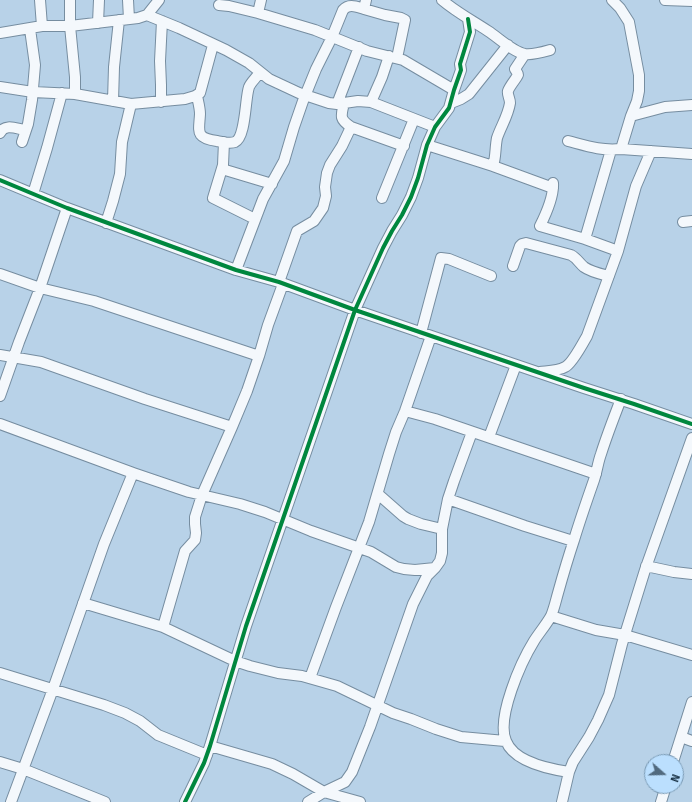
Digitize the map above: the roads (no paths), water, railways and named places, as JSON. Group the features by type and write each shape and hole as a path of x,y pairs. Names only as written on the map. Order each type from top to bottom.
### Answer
{"street":[{"path":"40,0 42,26"},
{"path":"70,0 70,26 75,94"},
{"path":"98,22 99,0"},
{"path":"113,101 114,67 128,0"},
{"path":"0,33 42,26 70,26 138,18 147,15 160,0"},
{"path":"258,13 261,0"},
{"path":"442,0 448,6 489,31 508,45 525,54 550,50"},
{"path":"585,239 616,149 638,101 639,75 629,22 620,8 612,0"},
{"path":"665,0 692,1"},
{"path":"219,5 258,13 315,30 367,51 393,57 412,65 454,90"},
{"path":"236,270 263,199 284,160 294,127 316,69 344,8 349,6 365,5 385,15 405,20 393,57 382,77 372,102"},
{"path":"147,15 179,28 240,58 269,79 305,96 329,103 358,101 372,102 435,127"},
{"path":"185,802 204,763 249,619 355,310 383,248 411,197 427,145 435,127 451,103 454,90 462,70 460,64 470,32 468,19"},
{"path":"161,102 160,61 162,21"},
{"path":"22,142 31,111 35,65 30,29"},
{"path":"0,87 32,92 75,94 131,104 185,99 197,96 200,93 213,45"},
{"path":"451,103 469,94 508,45"},
{"path":"359,47 341,103 342,119 351,127 404,146"},
{"path":"493,166 495,161 497,140 510,103 507,93 518,74 515,69 525,54"},
{"path":"197,96 200,112 198,128 201,135 206,139 235,142 239,138 244,119 249,88 260,72"},
{"path":"33,194 62,94"},
{"path":"106,223 120,174 122,142 131,104"},
{"path":"631,116 665,106 692,105"},
{"path":"382,198 414,119"},
{"path":"0,133 4,128 8,127 26,130"},
{"path":"162,627 185,551 195,540 195,517 202,495 232,427 259,356 295,236 297,231 314,221 323,208 326,196 325,186 327,173 351,127"},
{"path":"568,141 601,150 616,149 692,154"},
{"path":"224,142 224,160 213,199 255,219"},
{"path":"427,145 553,186 547,211 540,226 585,239 618,252"},
{"path":"539,373 568,365 582,346 618,252 636,186 651,151"},
{"path":"222,169 272,184"},
{"path":"0,180 106,223 236,270 281,283 355,310 692,424"},
{"path":"0,396 40,288 67,208"},
{"path":"513,266 520,246 526,243 571,255 576,258 582,266 609,276"},
{"path":"310,678 336,607 360,548 396,432 406,412 426,334 441,258 449,259 491,276"},
{"path":"0,274 40,288 94,301 259,356"},
{"path":"0,355 46,364 145,399 232,427"},
{"path":"489,437 516,364"},
{"path":"569,772 535,763 519,756 511,750 503,731 504,717 518,672 535,640 551,616 573,541 596,474 601,453 621,399"},
{"path":"406,412 435,419 596,474"},
{"path":"0,424 189,492 240,504 265,512 371,552 396,567 415,570 435,568"},
{"path":"308,802 345,782 352,772 370,727 413,604 427,576 440,561 442,553 442,529 448,500 472,432"},
{"path":"562,802 569,772 573,762 605,706 646,566 692,438"},
{"path":"11,802 104,544 133,473"},
{"path":"378,494 406,518 421,524 442,529"},
{"path":"448,500 573,541"},
{"path":"646,566 692,574"},
{"path":"83,603 162,627 235,661 278,674 296,675 337,686 393,712 436,729 474,738 506,741"},
{"path":"551,616 596,630 625,635 692,655"},
{"path":"0,673 104,705 125,713 158,735 208,750 272,764 324,792 360,802"},
{"path":"676,754 692,702"},
{"path":"681,737 692,741"},
{"path":"0,762 23,769 105,802"}]}
